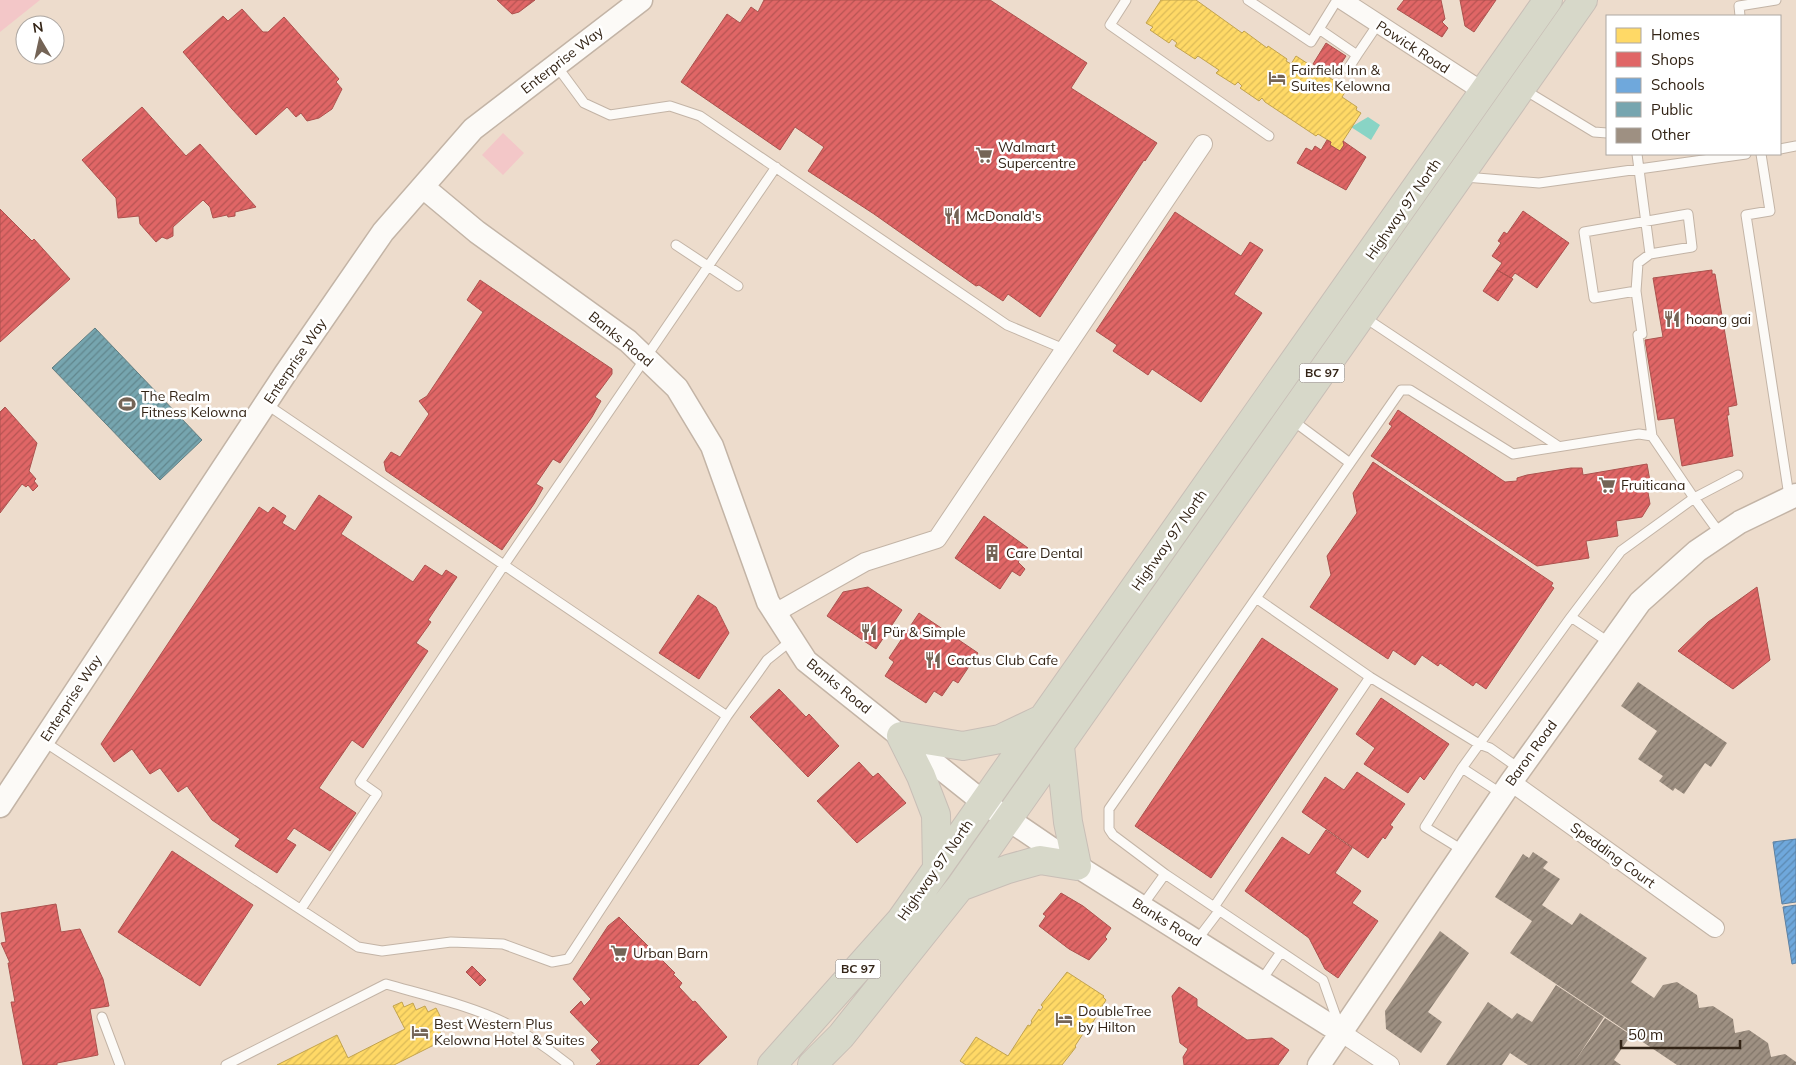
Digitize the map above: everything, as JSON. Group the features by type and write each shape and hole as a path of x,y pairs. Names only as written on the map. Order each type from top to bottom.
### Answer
{"highway":[{"name":"Highway 97 North","path":"772,1065 901,920 1485,93 1548,0"},
{"name":"Highway 97 North","path":"812,1065 841,1036 960,887 1583,0"},
{"path":"1485,93 1485,139"},
{"path":"900,736 963,746 1000,739 1044,718"},
{"path":"900,736 921,776 936,815 937,868"},
{"path":"960,887 1008,869 1040,860 1076,866 1068,822 1060,746"}],"street":[{"name":"Enterprise Way","path":"0,806 382,232 473,129 641,0"},
{"name":"Powick Road","path":"1342,0 1485,93"},
{"path":"776,613 865,562 937,540 1203,144"},
{"name":"Banks Road","path":"423,187 477,232 646,357 677,388 712,446 768,602 806,661 983,802 1076,866 1197,940 1390,1065"},
{"name":"Baron Road","path":"1319,1065 1511,781 1640,602 1697,551 1792,495"},
{"name":"Spedding Court","path":"1511,781 1714,928"}],"lane":[{"path":"1126,0 1110,24 1269,136"},
{"path":"1248,0 1310,42 1337,0"},
{"path":"1740,15 1739,6 1776,0"},
{"path":"1348,69 1378,24"},
{"path":"1319,29 1357,55"},
{"path":"556,65 584,103 610,115 670,106 700,116 1007,325 1064,350"},
{"path":"1521,88 1594,132 1606,133"},
{"path":"1781,149 1796,146"},
{"path":"1637,155 1650,254"},
{"path":"1460,176 1540,183 1739,155"},
{"path":"1761,155 1770,212 1746,215 1792,495"},
{"path":"300,910 377,794 360,782 504,565 776,167"},
{"path":"1636,292 1594,298 1584,232 1688,214 1692,247 1650,254 1638,263 1636,292 1642,334 1638,335 1652,436 1694,498 1722,535"},
{"path":"676,245 738,286"},
{"path":"1362,315 1558,446"},
{"path":"1342,1033 1323,980 1165,874 1113,835 1109,829 1109,809 1401,390 1410,390 1513,454 1639,434 1652,436"},
{"path":"266,404 727,716"},
{"path":"1290,419 1350,463"},
{"path":"1464,851 1426,828 1462,768 1571,617 1621,551 1694,498 1738,474"},
{"path":"1256,598 1370,677 1479,744 1490,748 1511,781"},
{"path":"1571,617 1610,644"},
{"path":"43,740 358,947 382,951 451,942 504,944 552,962 568,959 727,716 767,660 792,640"},
{"path":"1197,940 1370,677"},
{"path":"1462,768 1511,781"},
{"path":"1142,906 1165,874"},
{"path":"1260,981 1281,952"},
{"path":"226,1065 386,984 442,1000 509,1024 538,1041 569,1065"},
{"path":"102,1017 120,1065"}],"shaded area":[{"path":"0,0 40,0 21,15 15,15 15,20 0,32"},
{"path":"503,133 524,153 503,175 482,155"}],"water":[{"path":"1368,117 1380,125 1371,140 1351,127"}],"building: Homes":[{"name":"Fairfield Inn & Suites Kelowna","path":"1161,0 1196,0 1242,33 1244,31 1267,48 1268,46 1291,64 1296,56 1347,89 1342,97 1357,107 1356,110 1361,113 1343,141 1344,145 1340,151 1330,145 1331,142 1318,134 1316,136 1265,102 1262,98 1259,101 1240,88 1242,86 1238,82 1235,85 1216,73 1219,70 1198,56 1195,59 1175,46 1177,43 1172,39 1169,43 1150,30 1153,27 1146,23"},
{"name":"DoubleTree by Hilton","path":"1067,972 1104,996 1106,1000 1090,1027 1088,1026 1076,1047 1062,1065 966,1065 960,1061 976,1037 1008,1056 1028,1025 1030,1026 1039,1009 1040,1011 1043,1007 1041,1005"},
{"name":"Best Western Plus Kelowna Hotel & Suites","path":"402,1002 404,1007 413,1003 416,1010 425,1006 428,1012 436,1008 441,1018 435,1021 444,1040 394,1065 277,1065 337,1035 348,1058 405,1029 393,1006"}],"building: Shops":[{"path":"497,0 535,0 519,12 512,14"},
{"name":"Walmart Supercentre","path":"764,0 990,0 1087,63 1071,88 1157,143 1040,317 1008,294 1003,301 979,285 976,286 874,214 808,171 824,147 795,127 780,150 681,82 727,14 740,23 751,7 758,12"},
{"path":"1404,0 1441,0 1445,19 1442,22 1448,28 1442,37 1397,9"},
{"path":"1460,0 1496,0 1474,32 1465,26"},
{"path":"242,9 263,32 268,32 284,17 339,79 336,82 342,89 332,109 319,118 307,121 301,113 296,117 287,107 256,135 232,109 183,52 223,16 228,21"},
{"path":"1326,43 1346,56 1333,76 1313,64"},
{"path":"142,107 186,156 200,144 256,207 235,212 235,216 228,217 227,215 213,218 210,207 203,200 173,227 173,236 167,239 162,237 156,242 140,224 139,216 118,218 116,198 82,160"},
{"path":"1327,140 1331,142 1330,145 1340,151 1344,145 1343,141 1366,157 1346,190 1297,163 1306,148 1312,151 1315,146 1321,150"},
{"path":"0,209 32,241 34,239 70,279 0,342"},
{"path":"1523,211 1569,243 1537,288 1515,273 1511,278 1497,270 1502,263 1492,256 1501,243 1498,241 1504,232 1507,234"},
{"path":"1175,212 1241,256 1250,242 1263,250 1234,294 1262,313 1201,402 1152,369 1148,375 1113,351 1117,345 1096,331"},
{"path":"1497,270 1513,279 1498,301 1483,291"},
{"path":"1712,270 1712,274 1715,274 1737,405 1728,407 1729,415 1727,415 1733,456 1682,466 1674,418 1658,420 1645,340 1663,337 1653,278"},
{"path":"480,280 612,369 612,374 595,397 601,401 592,417 560,463 553,459 536,484 543,488 502,550 386,471 384,462 391,452 400,457 429,414 419,401 427,396 483,312 467,300"},
{"path":"5,407 37,443 29,471 36,479 34,481 38,486 33,491 28,485 26,487 22,484 0,513 0,412"},
{"path":"1398,410 1505,482 1517,481 1517,478 1527,475 1571,468 1582,468 1583,475 1647,464 1650,481 1646,481 1650,504 1642,517 1616,521 1618,536 1586,541 1589,558 1537,566 1371,456 1392,426 1389,424"},
{"path":"1373,462 1553,583 1551,586 1554,588 1486,689 1476,682 1473,686 1440,663 1438,666 1422,655 1415,665 1393,650 1388,659 1310,607 1331,575 1327,556 1357,513 1353,493"},
{"path":"319,495 352,517 341,534 413,582 425,565 442,576 446,570 457,577 428,620 431,622 416,643 428,651 363,748 352,740 319,788 356,813 330,851 294,828 286,839 296,845 277,873 235,846 240,839 212,820 187,786 178,792 160,768 150,774 132,749 114,762 101,744 259,507 268,513 273,507 286,516 282,523 295,531"},
{"name":"Care Dental","path":"984,516 1028,548 1018,562 1025,569 1020,576 1012,571 1000,589 955,558"},
{"name":"Pür & Simple","path":"868,587 902,610 876,649 827,616 843,592"},
{"path":"1757,587 1770,660 1733,689 1678,651 1708,622"},
{"path":"698,595 716,607 729,633 699,679 659,653"},
{"name":"Cactus Club Cafe","path":"919,613 978,653 958,683 953,680 942,696 934,691 926,703 885,676 894,662 889,658"},
{"path":"1262,638 1338,689 1211,878 1135,826"},
{"path":"779,689 806,717 809,714 839,746 808,777 750,717"},
{"path":"1381,698 1449,744 1424,780 1420,776 1408,793 1364,764 1375,748 1356,734"},
{"path":"859,762 873,777 878,773 906,803 857,843 817,801"},
{"path":"1357,772 1405,804 1390,825 1393,827 1385,839 1383,837 1368,858 1302,812 1325,777 1344,790"},
{"path":"1326,830 1352,848 1335,873 1361,891 1352,903 1378,921 1338,978 1325,969 1309,938 1245,891 1282,837 1309,855"},
{"path":"172,851 253,905 200,986 118,932"},
{"path":"1061,893 1083,906 1111,928 1105,937 1107,939 1089,960 1069,949 1039,926 1046,916 1043,914"},
{"path":"56,904 61,932 80,929 103,979 109,1006 90,1009 98,1055 57,1063 57,1065 23,1065 11,1002 15,1002 8,963 10,963 1,943 6,942 1,913"},
{"path":"619,917 675,973 673,974 682,983 679,987 693,1002 695,1001 727,1037 698,1065 596,1065 601,1061 591,1050 599,1042 570,1012 581,1001 584,1006 591,999 573,979 608,926"},
{"path":"472,966 486,980 480,986 466,972"},
{"path":"1179,987 1197,999 1197,1006 1247,1040 1272,1038 1289,1050 1278,1065 1184,1065 1183,1057 1188,1049 1180,1043 1172,996"}],"building: Schools":[{"path":"1796,839 1796,902 1782,904 1773,842"},
{"path":"1796,905 1796,963 1792,964 1783,907"}],"building: Public":[{"name":"The Realm Fitness Kelowna","path":"95,328 202,440 160,480 52,368"}],"building: Other":[{"path":"1638,682 1727,743 1711,767 1705,763 1684,794 1675,788 1673,791 1659,781 1663,776 1638,759 1657,731 1621,706"},
{"path":"1533,852 1548,862 1543,868 1560,879 1542,905 1572,925 1580,913 1647,958 1631,982 1654,998 1663,985 1677,982 1697,995 1699,1008 1713,1006 1733,1019 1735,1033 1749,1030 1768,1043 1771,1057 1785,1054 1796,1062 1796,1065 1677,1065 1510,953 1532,921 1495,897 1523,854 1529,858"},
{"path":"1440,931 1469,953 1428,1012 1442,1022 1421,1053 1386,1029 1385,1011"},
{"path":"1556,985 1604,1017 1575,1061 1605,1018 1631,1035 1614,1060 1621,1065 1528,1065 1510,1053 1502,1065 1446,1065 1488,1002 1512,1019 1517,1013 1532,1022"}],"place":[{"name":"Fairfield Inn & Suites Kelowna","path":"1277,78"},
{"name":"Walmart Supercentre","path":"984,155"},
{"name":"McDonald's","path":"952,216"},
{"name":"hoang gai","path":"1672,319"},
{"name":"The Realm Fitness Kelowna","path":"127,404"},
{"name":"Fruiticana","path":"1607,485"},
{"name":"Care Dental","path":"992,553"},
{"name":"Pür & Simple","path":"869,632"},
{"name":"Cactus Club Cafe","path":"933,660"},
{"name":"Urban Barn","path":"619,953"},
{"name":"DoubleTree by Hilton","path":"1064,1019"},
{"name":"Best Western Plus Kelowna Hotel & Suites","path":"420,1032"}]}
